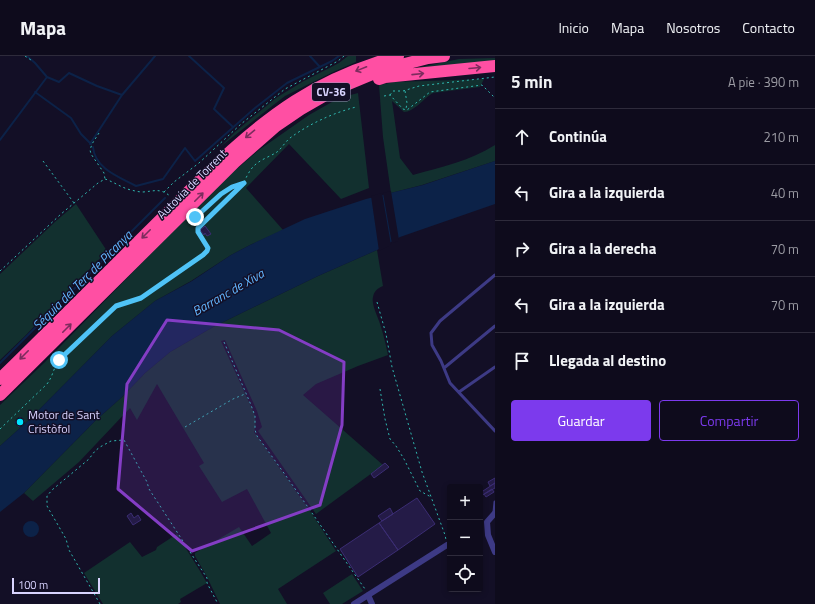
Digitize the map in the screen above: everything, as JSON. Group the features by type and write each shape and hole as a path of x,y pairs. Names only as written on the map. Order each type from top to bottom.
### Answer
{"highway":[{"name":"Autovia de Torrent","path":"0,379 227,154 269,119 296,100 328,82 381,61 398,56"},
{"name":"Autovia de Torrent","path":"0,395 235,162 276,126 301,109 334,90 382,70 428,58 444,56"},
{"path":"235,162 303,112 336,94 385,77 495,66"}],"street":[{"path":"495,514 487,522 488,535 495,552"},
{"path":"354,604 447,544"},
{"path":"368,595 372,604"}],"lane":[{"path":"495,275 440,321 431,333 432,345 450,383 495,431"},
{"path":"444,368 495,326"},
{"path":"459,392 495,367"},
{"path":"495,502 495,514"}],"path":[{"path":"25,56 31,60"},
{"path":"164,192 174,182 199,163 241,124 285,89 338,61 344,56"},
{"path":"384,96 390,95 393,91 405,91 419,86 495,77"},
{"path":"390,95 403,109 407,110 430,92 482,85 495,98"},
{"path":"405,91 407,103 406,109"},
{"path":"0,429 47,384 52,378 54,368 59,360 116,306 141,298 207,251 208,248 198,232 198,228 244,183 248,173 257,164 280,149 289,139 328,116 356,107"},
{"path":"99,133 90,150 91,154 104,173 105,179"},
{"path":"43,161 74,203"},
{"path":"0,271 61,214 98,183 105,179 128,190 142,192 156,190 164,192 172,198"},
{"path":"191,215 195,217 221,194 232,187 244,183"},
{"path":"377,302 386,334 392,367 422,472 447,544"},
{"path":"224,342 246,393 254,416 257,436 309,508 368,595"},
{"path":"380,389 390,439 404,459 420,491 431,497"},
{"path":"185,427 246,393"},
{"path":"100,604 69,550 66,539 47,506 47,496 62,481 89,459 100,447 110,441 124,440 147,482 149,489 207,578 207,583 218,604"}],"highlighted area":[{"path":"167,320 279,330 344,362 342,425 320,505 192,551 118,489 127,384"}],"green space":[{"path":"348,56 356,56 356,62 285,96 220,147 235,132 276,98 302,82 339,63"},
{"path":"495,58 495,62 416,68 459,59"},
{"path":"484,79 480,87 433,93 411,110 404,112 392,101 400,158 413,175 476,155 495,145 495,161 422,185 391,193 383,137 379,85 394,82"},
{"path":"358,93 369,188 341,199 289,144 246,188 283,230 231,255 191,281 155,301 112,336 29,420 0,446 0,405 45,362 225,179 259,150 309,115 339,98"},
{"path":"76,204 107,251 0,360 0,274"},
{"path":"377,250 383,286 375,291 373,300 388,355 316,384 303,395 383,465 316,514 258,431 262,427 257,411 225,340 221,341 254,413 256,422 254,432 312,514 336,551 278,589 287,604 220,604 195,556 195,553 239,527 252,546 271,533 247,489 222,502 199,466 204,463 157,384 137,420 130,408 79,462 33,501 24,493 95,421 122,397 145,373 170,352 213,327 318,276"},
{"path":"177,534 207,583 180,599 181,602 178,604 103,604 84,573 130,542 142,557 156,550 157,547"},
{"path":"352,574 363,591 342,604 330,604 323,593"}],"water":[{"name":"Barranc de Xiva","path":"495,161 495,204 400,237 377,250 318,276 213,327 170,352 145,373 122,397 95,421 24,493 0,512 0,446 29,420 112,336 155,301 192,281 231,255 305,219 366,199 423,185"},
{"path":"31,521 37,523 39,529 37,535 31,537 25,535 23,529 25,523"}],"pier":[{"path":"391,191 399,240 392,244 383,193"},
{"path":"382,193 391,245 379,251 371,196"}],"building":[{"path":"205,226 211,234 207,236 200,230"},
{"name":"Motor de Sant Cristòfol","path":"20,417 25,421 19,427 15,422"},
{"path":"385,463 389,467 374,478 371,474"},
{"path":"495,478 495,483 490,486 488,482"},
{"path":"495,483 495,488 483,495 483,491"},
{"path":"492,489 494,492 486,497 484,494"},
{"path":"417,498 435,524 398,550 379,523"},
{"path":"390,508 393,514 382,521 378,516"},
{"path":"131,513 134,518 138,515 141,520 133,525 127,516"},
{"path":"379,523 398,550 358,577 340,549"}],"waterway":[{"path":"27,56 47,77"},
{"path":"0,140 47,77 59,82 69,73 97,86 122,95 155,56"},
{"path":"189,56 224,88 214,109 233,127"},
{"path":"310,56 320,67"},
{"name":"Séquia del Terç de Picanya","path":"93,147 95,155 103,167 115,176 136,186 163,179 185,148 195,161 255,108 287,83 332,61 339,56"},
{"path":"35,92 71,118 81,134 91,144"},
{"path":"90,144 122,95"},
{"name":"Séquia del Terç de Picanya","path":"0,363 165,198"}],"place":[{"name":"Motor de Sant Cristòfol","path":"20,422"}],"route":[{"path":"59,360 116,306 141,298 203,255 208,248 198,232 198,228 244,183 232,187 221,194 195,217"}]}
